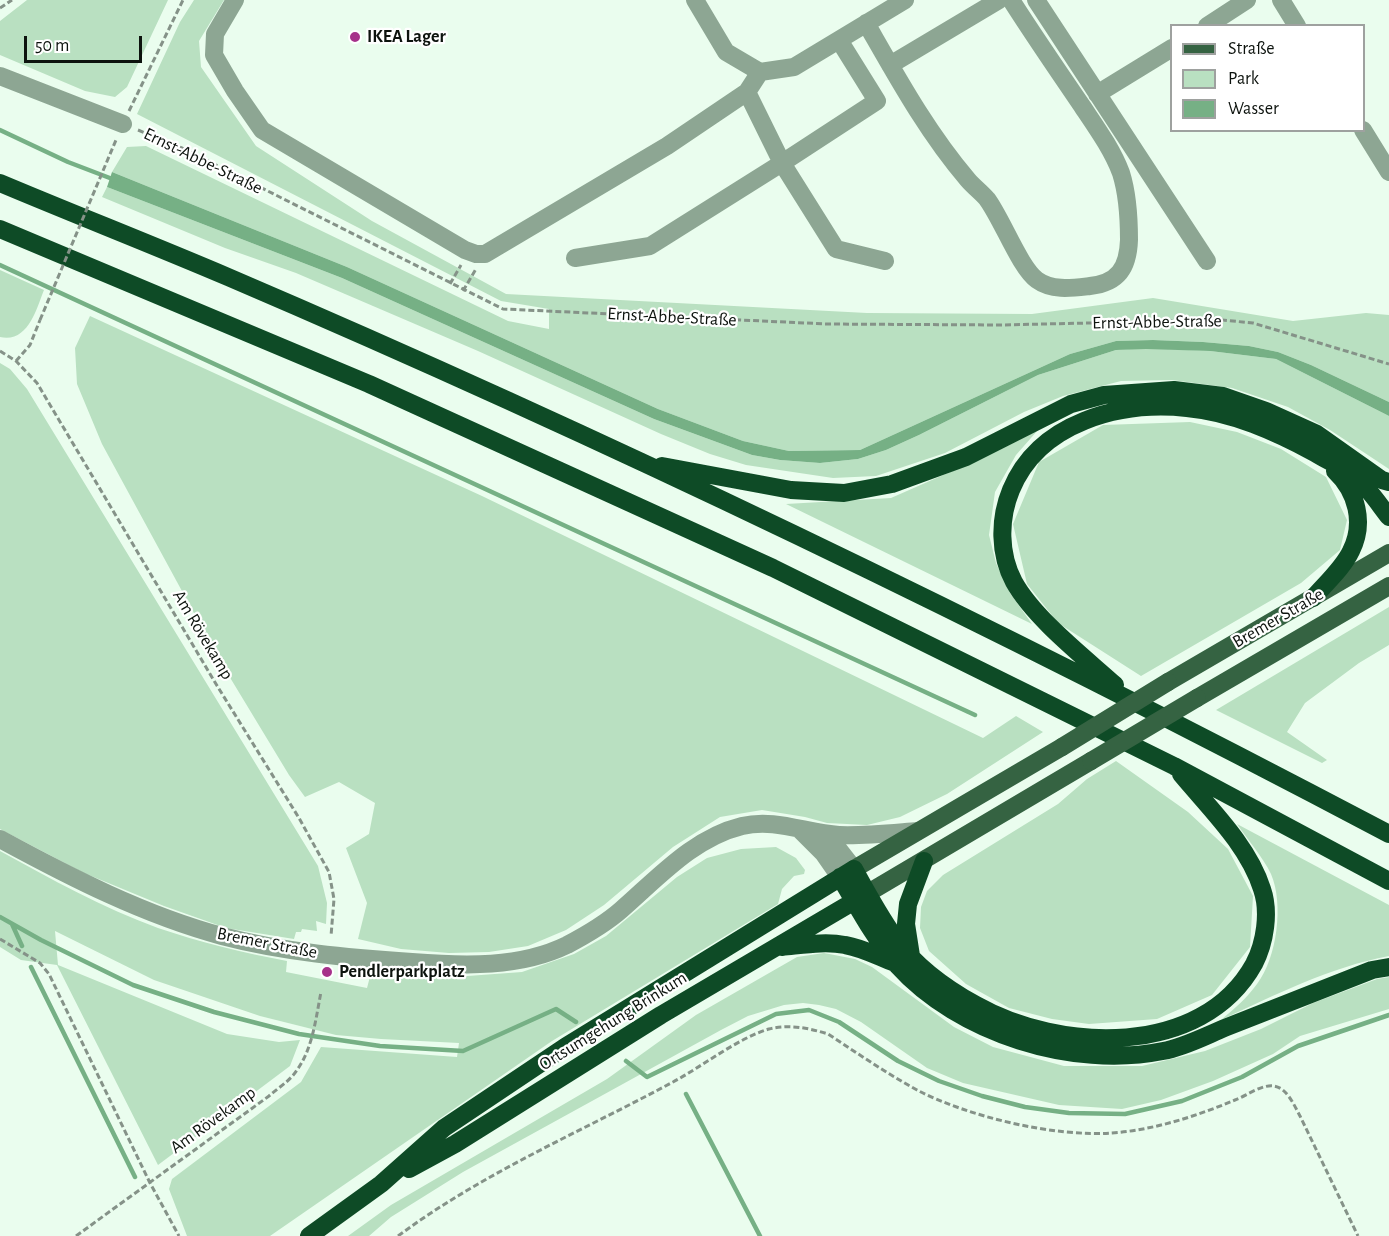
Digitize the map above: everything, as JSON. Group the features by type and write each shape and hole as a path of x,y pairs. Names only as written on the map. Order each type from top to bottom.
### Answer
{"highway":[{"path":"0,183 226,276 397,351 791,533 1130,699 1389,834"},
{"path":"0,229 369,384 773,568 1174,766 1389,881"},
{"path":"635,460 791,490 844,493 892,484 966,457 1071,404 1104,395 1174,390 1223,396 1266,411 1317,434 1387,484"},
{"path":"1130,699 1036,613 1014,582 1005,557 1003,524 1008,497 1024,466 1048,440 1068,428 1115,412 1142,408 1187,408 1237,419 1279,435 1344,470 1362,483 1389,517"},
{"path":"1313,598 1351,551 1359,516 1357,506 1347,486 1338,474 1315,454"},
{"path":"774,948 817,944 844,945 904,961 1002,1018 1046,1031 1092,1037 1129,1038 1166,1031 1197,1019 1226,1001 1245,979 1260,952 1266,920 1263,890 1252,865 1174,766"},
{"path":"904,961 908,904 924,861"},
{"path":"847,873 861,897 896,940 912,980 964,1017 992,1030 1037,1046 1081,1055 1123,1057 1166,1051 1372,970 1389,967"},
{"name":"Ortsumgehung Brinkum","path":"309,1236 381,1184 444,1128 566,1047 847,873"},
{"name":"Ortsumgehung Brinkum","path":"381,1184 455,1144 861,897"}],"main road":[{"name":"Bremer Straße","path":"847,873 1389,553"},
{"name":"Bremer Straße","path":"861,897 1389,586"}],"street":[{"path":"235,0 214,34 214,54 235,91 262,130 477,253 667,146 747,92 760,72"},
{"path":"695,0 726,52 760,72 794,67 905,0"},
{"path":"890,65 999,0"},
{"path":"866,23 910,100 968,180 986,198 1005,226 1026,268 1036,280 1051,287 1067,288 1093,286 1112,280 1123,269 1128,252 1129,224 1121,174 1108,146 1011,0"},
{"path":"1036,0 1207,261"},
{"path":"1210,24 1247,0"},
{"path":"1281,0 1296,24"},
{"path":"575,258 650,246 877,101 839,40"},
{"path":"1097,94 1170,49"},
{"name":"Ernst-Abbe-Straße","path":"0,76 119,132"},
{"path":"747,92 783,163 836,249 885,261"},
{"path":"1364,132 1389,171"},
{"name":"Bremer Straße","path":"0,839 42,862 122,899 222,936 331,955 420,963 482,964 527,958 560,948 587,934 620,911 679,859 711,838 739,827 758,823 780,824 837,835 918,831"},
{"path":"799,829 847,873"},
{"path":"818,832 836,846 847,873"}],"path":[{"path":"0,8 12,0"},
{"path":"119,132 183,0"},
{"name":"Ernst-Abbe-Straße","path":"16,361 30,345 119,132 182,148 463,291 503,309 827,324 1000,325 1222,320 1253,323 1389,364"},
{"path":"450,284 477,253"},
{"path":"463,291 477,253"},
{"path":"0,351 16,361"},
{"name":"Am Rövekamp","path":"16,361 38,383 216,684 299,818 329,872 334,899 331,936"},
{"path":"0,939 40,963 49,974 150,1183 179,1236"},
{"name":"Am Rövekamp","path":"76,1236 292,1077 303,1060 310,1042 321,992"},
{"path":"398,1236 435,1209 495,1173 675,1081 746,1040 768,1029 789,1026 828,1034 917,1090 950,1105 1012,1123 1056,1130 1113,1133 1167,1124 1234,1101 1268,1086 1276,1086 1290,1097 1358,1236"}],"green space":[{"path":"27,0 168,0 127,87 115,97 85,91 0,55 0,21"},
{"path":"194,0 224,0 199,41 201,67 256,146 372,221 506,294 867,313 1032,314 1153,298 1293,321 1366,313 1389,315 1389,402 1278,352 1249,346 1203,342 1116,341 1070,354 860,450 789,451 743,441 658,409 347,267 112,172 127,147 146,146 508,321 549,329 549,309 501,301 137,114 180,22"},
{"path":"107,187 342,278 654,419 752,455 820,463 858,459 886,450 919,435 1038,375 1116,350 1146,348 1210,351 1276,359 1389,416 1389,469 1330,430 1288,407 1232,388 1172,380 1121,381 1063,396 1024,412 945,453 876,476 833,478 746,465 710,454 661,434 478,351 296,273 225,248 102,197"},
{"path":"0,270 44,290 29,323 18,335 10,338 0,337"},
{"path":"90,316 482,496 983,738 1016,716 1043,732 947,794 900,817 867,825 827,823 762,810 720,817 673,847 604,905 566,930 528,946 489,952 449,953 401,949 358,939 367,903 346,848 369,834 375,803 339,782 305,797 289,775 220,661 102,444 77,384 75,348"},
{"path":"0,363 10,369 27,389 318,866 327,903 326,924 316,921 317,931 302,929 301,932 296,932 294,939 226,928 164,906 84,873 0,829"},
{"path":"1190,422 1237,432 1281,449 1326,477 1347,520 1340,550 1301,583 1141,676 1058,623 1027,584 1013,524 1039,462 1103,425"},
{"path":"1038,430 1016,455 995,492 989,535 996,563 1010,593 1032,624 786,504 891,498"},
{"path":"1389,607 1389,645 1359,663 1305,703 1287,732 1327,760 1322,763 1216,710"},
{"path":"1116,761 1188,812 1228,849 1253,896 1250,947 1212,995 1157,1019 1089,1024 1052,1019 1009,1008 966,984 929,951 920,928 921,907 927,891 943,875 1058,804 1087,779"},
{"path":"1237,824 1389,905 1389,956 1324,974 1221,1020 1249,994 1264,973 1274,946 1278,915 1275,886 1271,874"},
{"path":"776,847 796,858 805,870 804,874 794,876 782,889 778,904 552,1041 270,1236 187,1236 169,1189 172,1179 301,1082 321,1047 457,1057 459,1043 336,1035 260,1016 154,980 55,931 58,965 227,1034 279,1042 300,1040 290,1066 158,1165 57,965 21,960 0,947 0,851 97,902 158,928 222,947 287,961 286,972 367,988 372,969 454,977 522,972 574,954 606,936 677,877 707,858 741,849"},
{"path":"824,953 855,959 872,967 954,1027 993,1047 1064,1066 1142,1066 1205,1051 1261,1029 1313,1003 1377,979 1389,977 1389,1009 1300,1036 1273,1054 1213,1081 1161,1100 1122,1109 1059,1105 963,1083 927,1068 861,1022 836,1009 803,1003 784,1005 748,1016 721,1030 463,1172 391,1217 369,1236 348,1236 391,1205 607,1079 696,1015 797,957"}],"water":[{"path":"112,172 347,267 658,409 743,441 789,451 860,450 1070,354 1116,341 1203,342 1249,346 1278,352 1389,402 1389,416 1276,359 1210,351 1116,350 1038,375 919,435 886,450 858,459 820,463 752,455 654,419 342,278 107,187"}],"waterway":[{"path":"0,130 68,162 115,180"},
{"path":"0,265 975,715"},
{"path":"0,917 41,940 133,985 214,1012 299,1034 380,1046 463,1051 556,1009 576,1022"},
{"path":"12,924 22,946"},
{"path":"31,967 135,1177"},
{"path":"626,1061 647,1077 776,1014 809,1010 839,1022 898,1061 939,1081 982,1096 1025,1107 1069,1113 1125,1114 1182,1101 1242,1077 1298,1046 1389,1015"},
{"path":"686,1094 760,1236"}],"place":[{"name":"IKEA Lager","path":"355,37"},
{"name":"Pendlerparkplatz","path":"327,972"}]}
